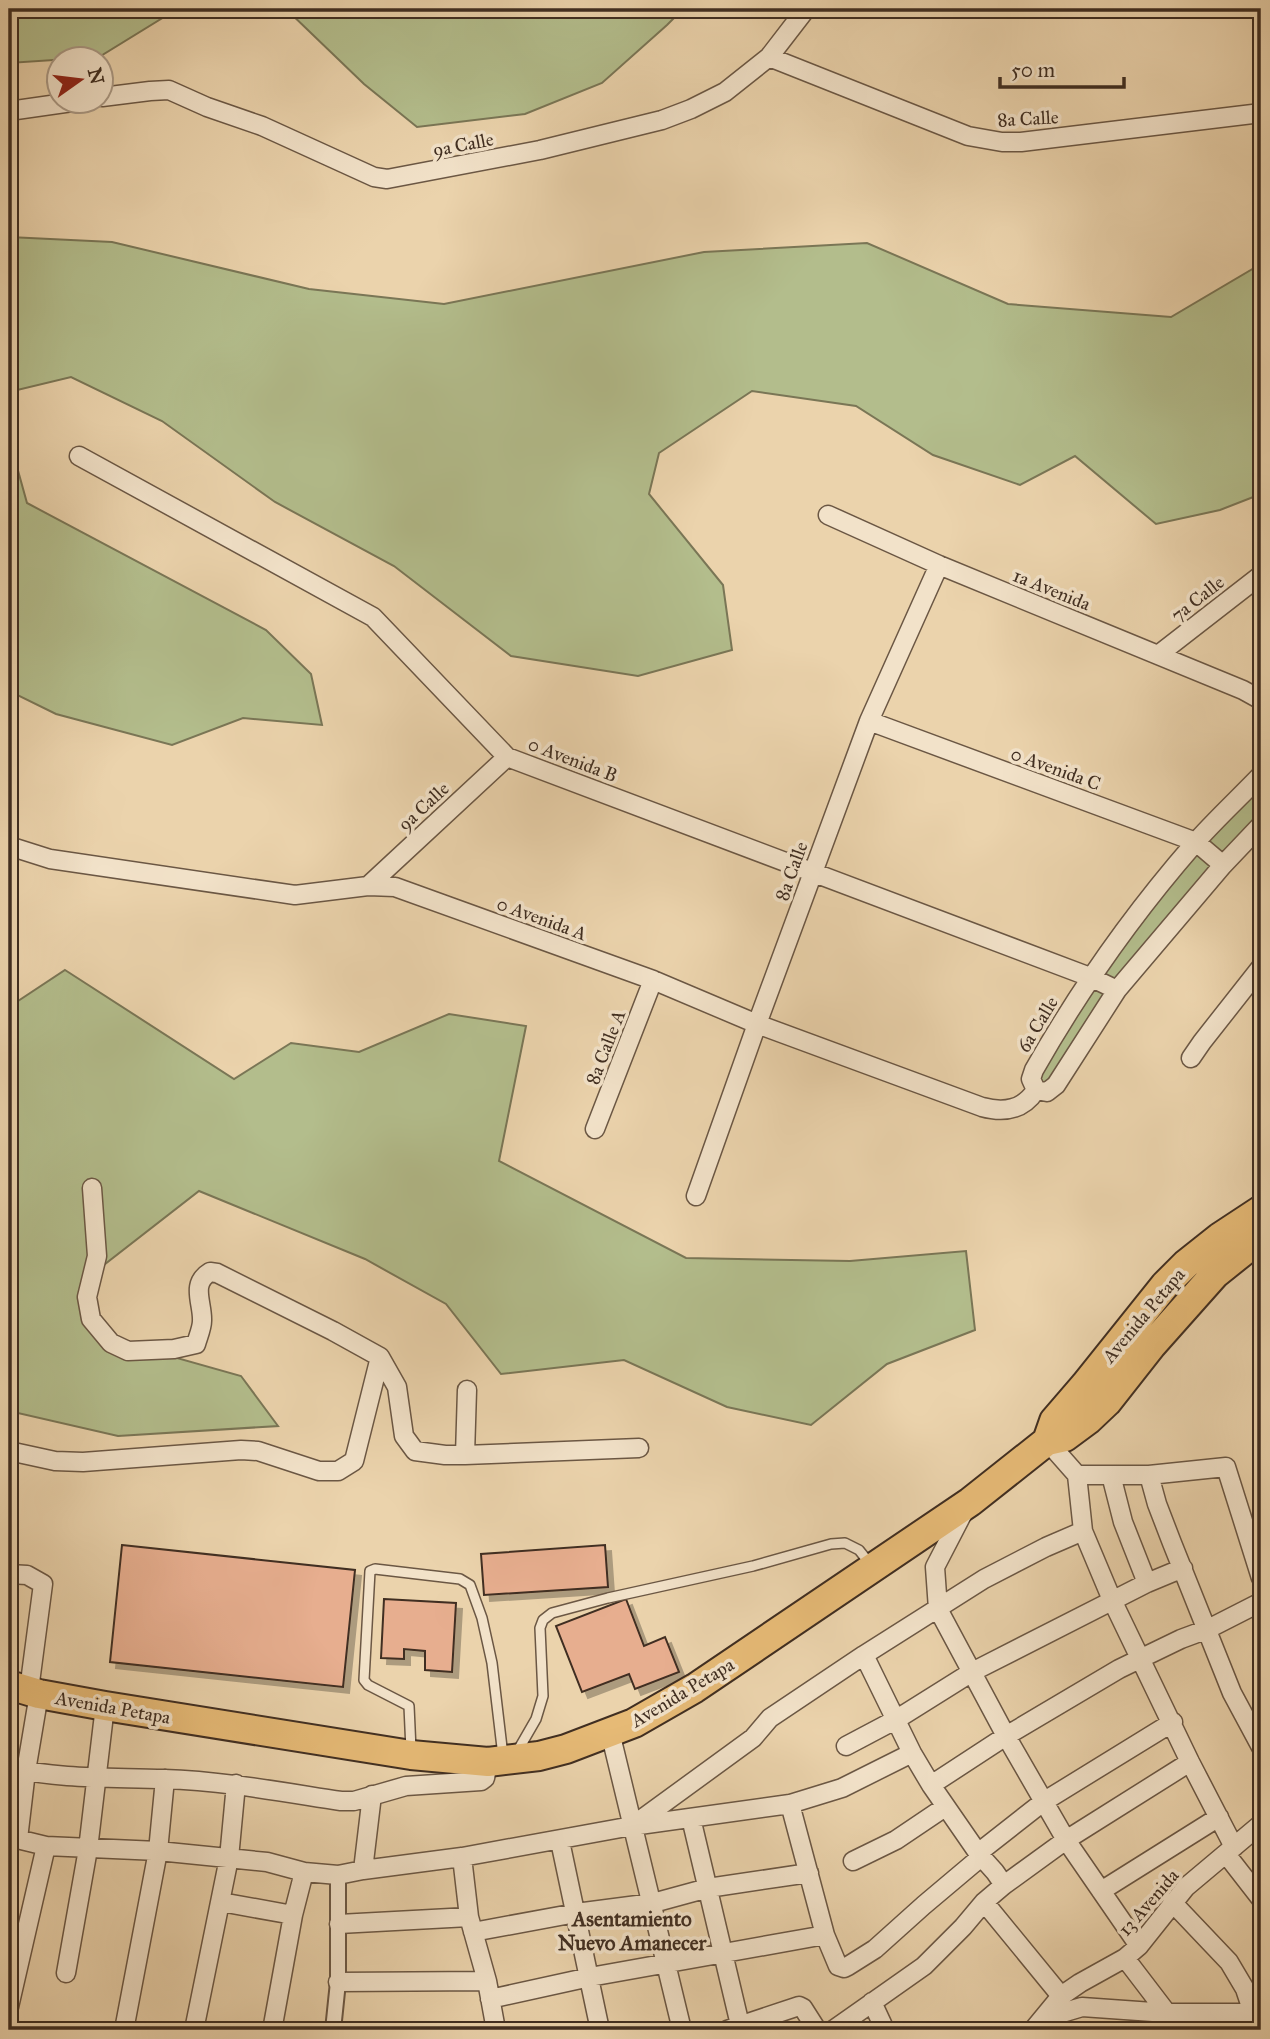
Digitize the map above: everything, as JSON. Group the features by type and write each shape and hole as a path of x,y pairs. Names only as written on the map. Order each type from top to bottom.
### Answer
{"main road":[{"name":"Avenida Petapa","path":"1046,1441 1054,1421 1165,1285 1220,1237 1261,1210"},
{"name":"Avenida Petapa","path":"26,1690 104,1706 411,1755 501,1761 566,1749 634,1723 695,1688 970,1502 1046,1441 1065,1437 1107,1402 1151,1346 1215,1274 1261,1241"}],"street":[{"name":"9a Calle","path":"116,95 169,90 206,107 262,126 374,177 387,179 540,150 662,120 691,109 725,92 769,57 806,9"},
{"name":"8a Calle","path":"769,57 936,125 968,136 1002,142 1021,142 1261,113"},
{"path":"9,111 46,106"},
{"name":"0 Avenida B","path":"79,456 373,617 507,757 1090,977 1117,990"},
{"name":"1a Avenida","path":"828,515 939,565 1243,690 1261,700"},
{"name":"8a Calle","path":"696,1196 869,721 939,565"},
{"name":"7a Calle","path":"1158,655 1261,575"},
{"name":"0 Avenida C","path":"869,721 1196,842 1223,865"},
{"name":"9a Calle","path":"368,886 507,757"},
{"name":"6a Calle","path":"1036,1090 1031,1079 1034,1070 1090,977 1150,897 1196,842 1261,775"},
{"path":"1036,1090 1047,1092 1056,1085 1117,990 1223,865 1261,825"},
{"name":"0 Avenida A","path":"11,849 50,859 295,895 368,886 395,887 653,980 757,1024 994,1110 1005,1111 1022,1104 1036,1090"},
{"path":"1191,1058 1261,967"},
{"name":"8a Calle A","path":"595,1129 653,980"},
{"path":"92,1188 97,1256 86,1297 91,1319 111,1343 128,1352 174,1349 196,1344 203,1321 198,1301 199,1284 210,1272 217,1273 380,1357 397,1387 404,1436 415,1451 465,1455 639,1448"},
{"path":"9,1451 55,1461 83,1462 258,1451 318,1471 338,1471 354,1461 380,1357"},
{"path":"465,1455 467,1390"},
{"path":"1046,1441 1077,1475 1083,1531 1112,1600 1219,1817 1230,1850 1261,1899"},
{"path":"1077,1475 1149,1475 1226,1467 1261,1578"},
{"path":"1111,1475 1123,1522 1147,1583"},
{"path":"1149,1475 1157,1504 1232,1692 1261,1747"},
{"path":"970,1502 935,1566 938,1609 1043,1802 1101,1891 1167,2013"},
{"path":"632,1826 753,1738 770,1718 864,1655 984,1579 1083,1531"},
{"path":"846,1746 897,1719 972,1672 1112,1600 1183,1568"},
{"path":"9,1574 27,1575 43,1584 26,1690 13,1838 46,1846 158,1851 229,1858 338,1875 560,1841 632,1826 790,1804 842,1788 912,1753"},
{"path":"931,1785 1006,1736 1119,1669 1261,1602"},
{"path":"864,1655 912,1753 931,1785 1004,1885"},
{"path":"66,1973 88,1849 104,1706"},
{"path":"790,1804 825,1935 838,1966 844,1968 875,1949 1043,1802 1173,1722"},
{"path":"610,1732 682,2030"},
{"path":"406,1786 411,1755"},
{"path":"17,1769 96,1778 236,1784 354,1801 406,1786 481,1781 501,1761"},
{"path":"834,2030 924,1966 984,1902 1004,1885 1066,1840 1190,1762"},
{"path":"124,2030 158,1851 165,1779"},
{"path":"194,2030 229,1858 236,1784"},
{"path":"363,1870 372,1795"},
{"path":"853,1861 896,1840 945,1807"},
{"path":"1101,1891 1219,1817"},
{"path":"691,1818 724,1954 734,2027 799,2006 817,2030"},
{"name":"13 Avenida","path":"1039,2024 1061,1996 1132,1952 1185,1887 1261,1824"},
{"path":"560,1841 600,2030"},
{"path":"9,2007 12,1975 46,1846"},
{"path":"462,1857 471,1925 489,1990 496,2030"},
{"path":"273,2025 293,1915 304,1871"},
{"path":"339,1924 471,1925 653,1903 708,1888 809,1873"},
{"path":"333,2030 338,1982 338,1875"},
{"path":"221,1902 293,1915"},
{"path":"984,1902 1061,1996"},
{"path":"1039,2024 1082,2007 1167,2013 1257,2011 1229,1962 1172,1902"},
{"path":"338,1982 489,1990 590,1977 825,1935"},
{"path":"872,2002 885,2030"}],"lane":[{"path":"501,1761 536,1719 543,1696 540,1628 543,1620 552,1613 753,1566 831,1544 845,1544 859,1550 873,1567"},
{"path":"411,1755 409,1706 368,1685 364,1680 370,1571 375,1569 460,1579 470,1585 482,1618 492,1663 501,1761"}],"green space":[{"path":"9,9 177,9 116,47 46,46 46,61 9,63"},
{"path":"286,9 683,9 602,83 525,114 417,127 364,84"},
{"path":"9,237 112,242 309,289 444,304 704,252 867,243 1008,304 1171,317 1261,264 1261,494 1220,510 1156,524 1075,456 1020,485 933,455 856,406 752,391 659,453 649,494 723,585 732,650 638,676 511,656 394,566 275,502 162,421 71,377 9,392"},
{"path":"9,438 27,503 266,630 311,674 322,725 243,718 172,745 56,714 9,691"},
{"path":"1261,775 1261,825 1223,865 1047,1092 1034,1070 1090,977"},
{"path":"65,970 234,1079 291,1043 359,1052 449,1014 526,1026 499,1161 686,1258 850,1261 966,1251 975,1330 887,1364 811,1425 727,1407 624,1360 501,1374 446,1304 365,1259 199,1191 91,1275 99,1336 241,1376 278,1426 118,1436 9,1411 9,1007"}],"building":[{"path":"122,1545 355,1570 343,1687 110,1662"},
{"path":"605,1545 608,1587 484,1595 481,1554"},
{"path":"384,1599 456,1603 452,1672 425,1670 425,1651 404,1649 404,1659 381,1658"},
{"path":"626,1599 644,1646 665,1637 679,1672 635,1689 629,1674 582,1692 556,1626"}],"district":[{"name":"Asentamiento Nuevo Amanecer","path":"632,1931"}]}
